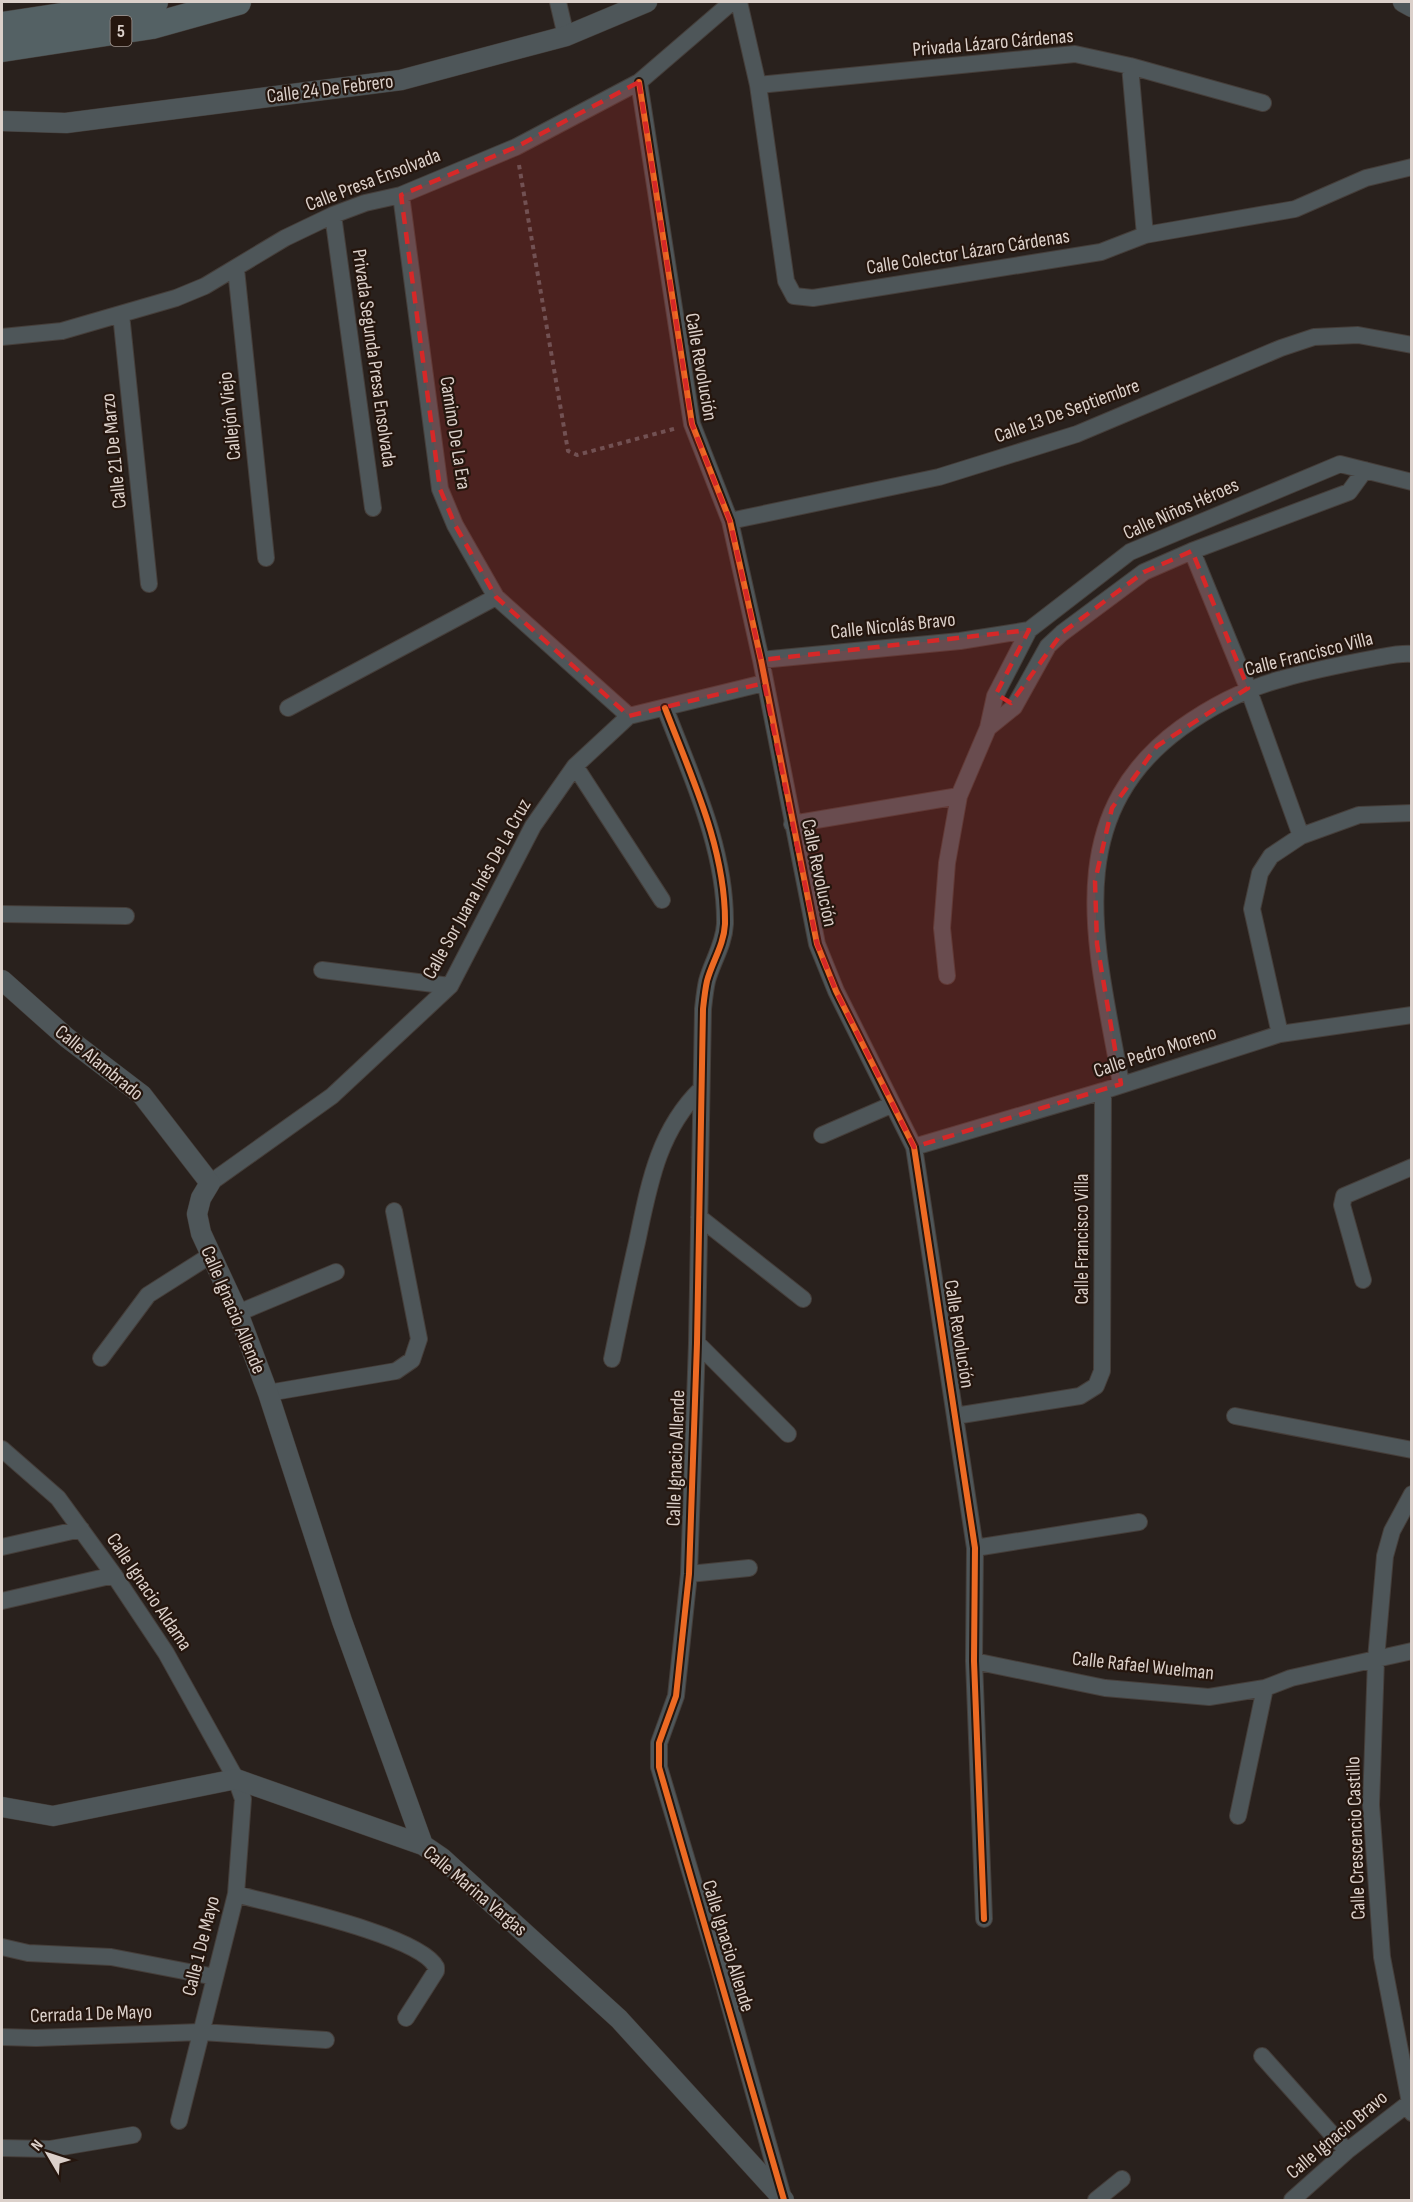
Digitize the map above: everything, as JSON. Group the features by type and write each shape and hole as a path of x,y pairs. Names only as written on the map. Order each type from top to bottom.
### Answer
{"main road":[{"name":"5","path":"2,24 154,2"},
{"name":"5","path":"2,49 152,26 238,2"}],"street":[{"path":"558,2 566,36"},
{"name":"Calle 24 De Febrero","path":"2,121 66,123 401,80 566,36 647,2"},
{"name":"Calle Presa Ensolvada","path":"2,337 62,331 205,286 285,238 333,215 365,203 401,195 516,147 639,82 732,2"},
{"path":"739,2 758,85"},
{"path":"1402,2 1412,6"},
{"name":"Privada Lázaro Cárdenas","path":"758,85 1075,54 1130,66 1263,103"},
{"path":"1130,66 1145,235 1295,209 1366,178 1412,167"},
{"name":"Calle Revolución","path":"639,82 692,424 730,521 761,660 817,944 836,991 914,1147 975,1548 974,1661 984,1919"},
{"name":"Calle Colector Lázaro Cárdenas","path":"758,85 786,281 794,296 813,298 1101,252 1145,235"},
{"name":"Camino De La Era","path":"401,195 440,489 455,525 496,597 629,716"},
{"name":"Privada Segunda Presa Ensolvada","path":"333,215 373,508"},
{"name":"Callejón Viejo","path":"236,269 266,558"},
{"name":"Calle 21 De Marzo","path":"121,314 149,584"},
{"name":"Calle 13 De Septiembre","path":"730,521 939,477 1077,434 1314,337 1358,336 1412,345"},
{"name":"Calle Niños Héroes","path":"947,976 942,928 947,864 959,796 988,728 995,696 1029,630 1130,552 1340,464 1412,482"},
{"name":"Calle Niños Héroes","path":"988,728 1014,707 1040,658 1062,633 1144,572 1192,551 1348,492 1365,470"},
{"path":"1192,551 1248,688 1301,836"},
{"path":"288,708 496,597"},
{"name":"Calle Nicolás Bravo","path":"761,660 960,641 1029,630"},
{"name":"Calle Francisco Villa","path":"1121,1084 1096,933 1095,881 1101,844 1112,808 1129,781 1157,746 1194,718 1248,688 1325,667 1412,654"},
{"path":"629,716 764,683"},
{"name":"Calle Ignacio Allende","path":"665,708 707,818 720,881 725,925 721,945 707,981 703,1009 697,1343 689,1575 676,1696 658,1743 659,1767 784,2199"},
{"name":"Calle Sor Juana Inés De La Cruz","path":"210,1183 332,1096 450,986 533,826 575,766 629,716"},
{"path":"575,766 662,900"},
{"path":"792,824 959,796"},
{"path":"1280,1034 1251,909 1260,873 1271,856 1301,836 1359,815 1412,813"},
{"path":"2,914 126,916"},
{"path":"322,970 450,986"},
{"name":"Calle Alambrado","path":"2,980 66,1037 142,1095 210,1183"},
{"name":"Calle Pedro Moreno","path":"914,1147 1103,1091 1280,1034 1412,1015"},
{"path":"612,1359 653,1167 668,1131 684,1106 701,1089"},
{"name":"Calle Francisco Villa","path":"955,1416 1080,1396 1096,1386 1102,1371 1103,1091"},
{"path":"822,1135 891,1105"},
{"path":"1363,1280 1342,1205 1344,1196 1412,1167"},
{"name":"Calle Ignacio Allende","path":"210,1183 201,1198 197,1214 201,1233 238,1313 268,1393 342,1621 423,1845"},
{"path":"268,1393 396,1371 412,1359 419,1339 394,1211"},
{"path":"699,1216 803,1299"},
{"path":"101,1358 148,1295 211,1255"},
{"path":"238,1313 336,1272"},
{"path":"697,1343 788,1434"},
{"path":"1235,1416 1412,1450"},
{"name":"Calle Ignacio Aldama","path":"2,1449 58,1498 114,1575 166,1653 236,1779"},
{"name":"Calle Crescencio Castillo","path":"1410,2108 1382,1957 1371,1805 1376,1659 1385,1556 1392,1532 1412,1494"},
{"path":"975,1548 1139,1522"},
{"path":"2,1547 81,1529"},
{"path":"689,1575 749,1568"},
{"path":"2,1601 114,1575"},
{"name":"Calle Rafael Wuelman","path":"974,1661 1105,1688 1209,1697 1265,1688 1291,1678 1412,1651"},
{"path":"1238,1816 1265,1688"},
{"path":"2,1807 53,1816 236,1779"},
{"name":"Calle Marina Vargas","path":"236,1779 423,1845 442,1858 619,2019 784,2199"},
{"name":"Calle 1 De Mayo","path":"179,2121 236,1894 243,1799 236,1779"},
{"path":"236,1894 387,1936 430,1959 436,1971 406,2018"},
{"path":"2,1947 28,1953 111,1956 215,1977"},
{"name":"Cerrada 1 De Mayo","path":"2,2037 36,2038 201,2032 326,2040"},
{"path":"1262,2056 1347,2151"},
{"name":"Calle Ignacio Bravo","path":"1292,2200 1347,2151 1410,2108"},
{"path":"2,2148 50,2150 134,2135"},
{"path":"1096,2200 1122,2180"}],"path":[{"path":"516,147 568,451 577,455 692,424"}],"highlighted area":[{"path":"639,82 692,424 730,521 761,660 1029,630 996,694 1011,703 1062,633 1144,572 1192,551 1248,688 1157,746 1112,808 1095,881 1097,944 1121,1084 914,1147 836,991 817,944 764,683 629,716 496,597 455,525 440,489 401,195 516,147"}],"cycle path":[{"path":"639,82 692,424 730,521 761,660 817,944 836,991 914,1147 975,1548 974,1661 984,1919"},
{"path":"665,708 696,786 713,841 720,868 725,924 707,981 703,1009 697,1343 689,1574 676,1696 659,1743 659,1767 784,2200"}]}
